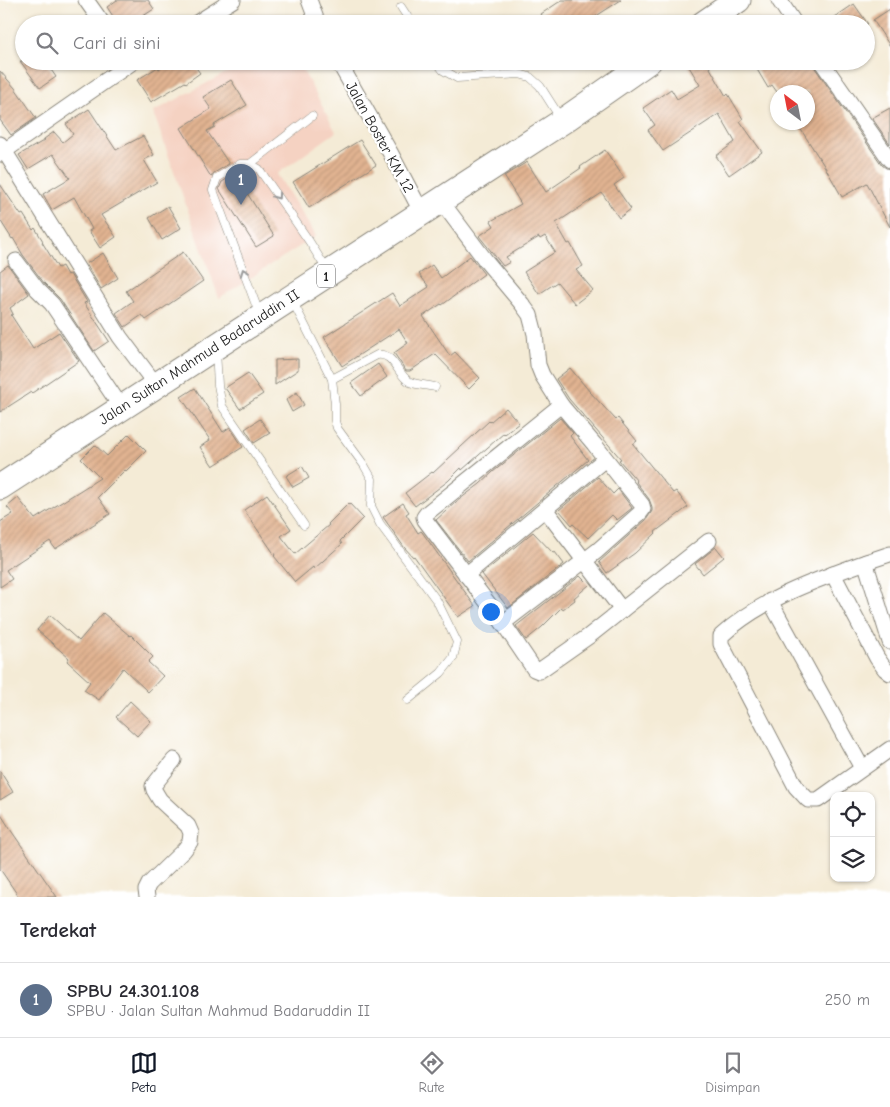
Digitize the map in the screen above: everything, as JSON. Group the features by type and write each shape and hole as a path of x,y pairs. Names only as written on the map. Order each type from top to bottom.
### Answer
{"highway":[{"path":"716,15 738,0"},
{"name":"Jalan Sultan Mahmud Badaruddin II","path":"0,487 563,121 636,70"}],"street":[{"path":"86,0 97,15"},
{"path":"209,15 233,0"},
{"path":"309,0 315,15"},
{"path":"779,0 789,15"},
{"path":"121,70 1,150 120,337 156,385"},
{"name":"Jalan Boster KM 12","path":"343,70 391,154 431,207 486,261 530,315 535,334 538,365 542,375 561,405 642,505 643,509 640,513 584,560"},
{"path":"827,70 890,160"},
{"path":"16,261 37,289 52,304 121,407"},
{"path":"561,405 424,517 503,623 534,669 539,671 589,636 709,541"},
{"path":"466,575 605,459"},
{"path":"545,509 622,610"},
{"path":"890,554 833,574 770,601 732,626 721,636 721,644 796,786 808,800 818,800 890,748"},
{"path":"503,623 584,560"},
{"path":"866,562 890,642"},
{"path":"833,574 878,658 890,673"},
{"path":"770,601 862,768"},
{"path":"146,897 146,890 149,884 190,842 191,833 188,826 160,800 152,786 174,760"}],"lane":[{"path":"401,7 406,15"},
{"path":"443,70 457,78 519,74 530,77 540,86 563,121"},
{"path":"250,164 312,116"},
{"path":"260,317 213,190 216,178 240,164 250,164 259,169 329,273"},
{"path":"291,298 332,379 337,428 372,479 371,506 380,524 437,600 457,642 453,658 441,673 408,700"},
{"path":"216,347 218,385 222,406 304,525"},
{"path":"332,379 382,354 387,356 409,382 435,387"}],"shaded area":[{"path":"231,70 303,70 336,132 277,174 316,236 219,298 153,112"}],"building":[{"path":"117,0 148,0 154,9 145,15 112,15 107,7"},
{"path":"562,0 621,0 598,15 541,14"},
{"path":"854,4 862,15 838,15"},
{"path":"890,9 890,46 875,23 875,19"},
{"path":"27,70 51,70 56,77 40,88"},
{"path":"153,70 198,70 200,73 151,102 137,80"},
{"path":"691,70 711,70 726,96 728,94 743,119 740,121 762,152 729,175 716,156 735,142 719,114 663,151 648,130 655,125 643,108 671,89 677,99 700,85"},
{"path":"757,70 816,70 882,165 890,169 890,227 867,183 842,197 801,130 815,130 815,85 768,88"},
{"path":"0,71 15,88 36,118 11,135 0,120"},
{"path":"231,80 247,105 207,131 229,164 211,177 181,128 211,109 203,97"},
{"path":"890,108 890,144 872,118"},
{"path":"89,109 116,150 143,136 154,155 144,160 157,182 101,215 116,237 100,248 89,231 92,229 74,197 52,210 43,194 70,178 53,154 28,169 19,155 45,140 54,132 63,142 73,134 66,124"},
{"path":"360,140 376,165 309,208 293,182"},
{"path":"605,150 624,178 614,185 631,209 619,218 602,193 556,223 583,266 576,270 593,290 575,304 557,282 539,294 524,272 555,252 545,236 540,239 539,237 506,257 510,262 503,266 479,236 494,226 491,221 521,204 504,176 527,162 546,192"},
{"path":"235,174 274,236 256,247 219,189 222,182"},
{"path":"0,184 21,215 23,214 33,230 35,228 58,268 62,266 67,275 70,274 87,302 84,303 109,341 94,351 60,299 44,283 0,220"},
{"path":"168,206 181,228 162,240 149,218"},
{"path":"183,252 203,281 146,320 142,315 125,327 116,313 133,301 126,291"},
{"path":"103,253 118,278 101,289 86,264"},
{"path":"470,256 484,274 442,305 423,316 450,356 455,352 480,378 469,389 435,354 410,371 406,371 394,353 408,343 399,329 342,366 324,337 392,293 400,306 429,287 419,274 432,265 441,278"},
{"path":"8,265 29,294 10,308 13,314 11,315 33,349 59,332 79,361 0,412 0,271"},
{"path":"298,359 298,370 275,385 275,360"},
{"path":"378,364 387,377 361,396 351,383"},
{"path":"570,368 616,420 618,418 637,441 633,444 673,493 676,491 688,507 655,532 635,553 607,573 599,562 646,520 652,511 652,507 637,481 619,460 621,459 569,399 556,379"},
{"path":"248,373 263,394 240,409 225,388"},
{"path":"195,388 223,432 230,427 243,447 213,466 200,447 210,440 181,397"},
{"path":"297,392 304,405 292,412 286,400"},
{"path":"506,408 519,423 504,433 462,470 461,468 448,481 415,506 405,493 433,473 489,421"},
{"path":"560,418 573,433 570,436 588,460 468,561 436,520"},
{"path":"260,419 270,433 254,443 245,429"},
{"path":"129,434 146,451 98,497 110,514 55,549 50,541 6,570 12,579 0,587 0,522 13,514 7,507 18,498 35,519 100,478 81,459 95,445 107,456"},
{"path":"302,466 309,478 293,487 286,476"},
{"path":"598,477 613,494 618,489 632,508 617,520 612,515 588,538 572,525 559,510"},
{"path":"267,494 291,529 281,536 295,554 329,525 349,503 363,518 340,541 342,544 314,569 313,567 295,582 274,556 244,510"},
{"path":"403,503 409,512 406,514 418,533 422,532 475,606 458,617 383,517"},
{"path":"533,532 553,553 555,552 564,564 508,608 482,574"},
{"path":"716,547 724,557 703,574 695,564"},
{"path":"580,576 589,585 574,598 575,600 563,609 561,608 526,640 516,626"},
{"path":"103,613 131,635 153,657 148,662 163,676 148,692 123,668 99,700 84,690 90,682 67,661 69,658 37,630 50,615 79,641"},
{"path":"130,701 151,721 137,736 116,717"},
{"path":"0,771 13,792 0,800"},
{"path":"0,813 57,897 19,897 0,869"}],"place":[{"name":"SPBU 24.301.108","path":"241,205"}]}
